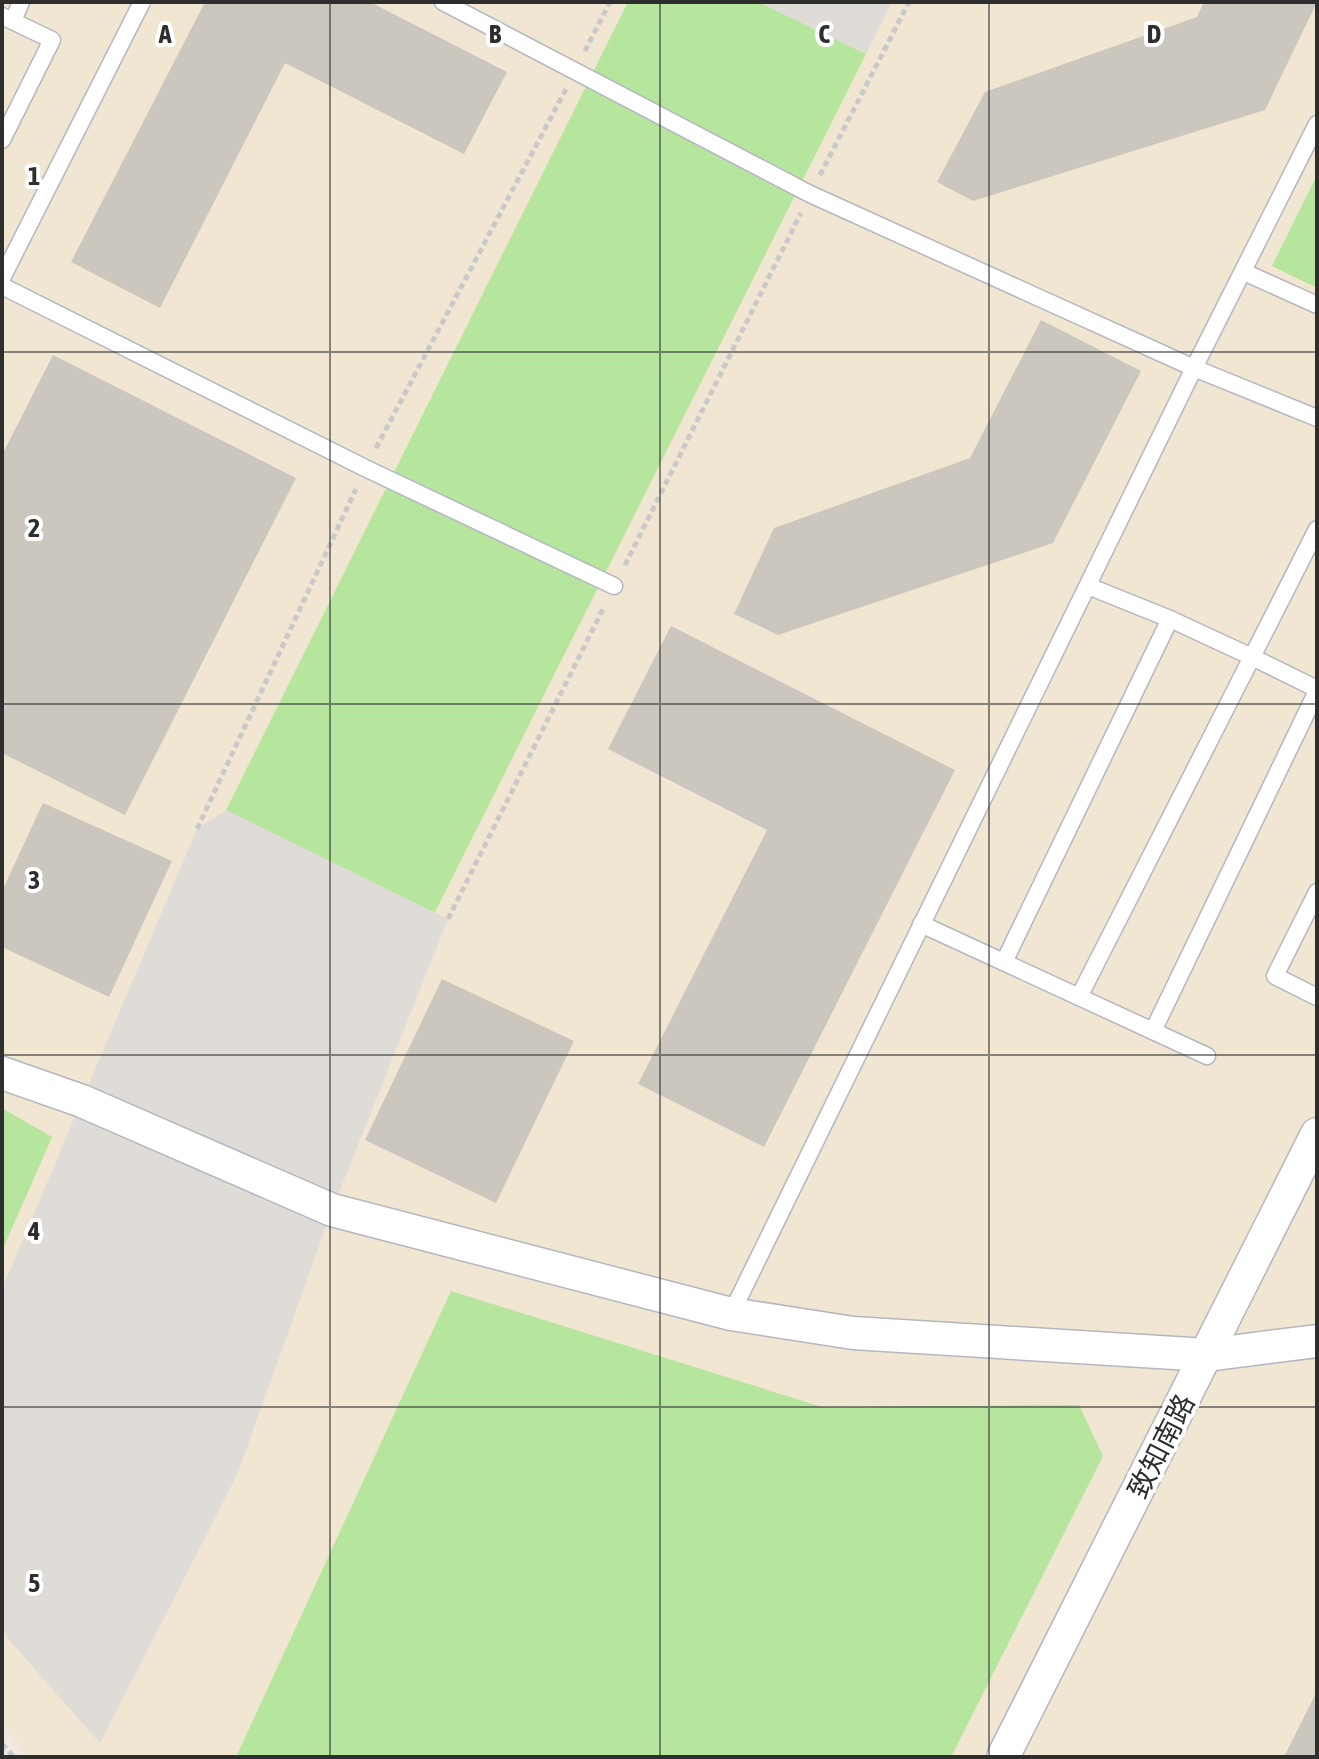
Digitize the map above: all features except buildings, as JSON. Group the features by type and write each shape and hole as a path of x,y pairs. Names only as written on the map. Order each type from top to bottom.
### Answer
{"street":[{"path":"2,1073 82,1101 332,1210 731,1314 853,1333 1207,1355 1317,1341"},
{"name":"致知南路","path":"1003,1757 1317,1134"}],"lane":[{"path":"2,140 52,40 7,19 21,2"},
{"path":"2,278 142,2"},
{"path":"443,2 810,194 1194,368 1317,418"},
{"path":"731,1314 1194,368 1317,124"},
{"path":"1244,272 1317,305"},
{"path":"2,286 365,468 614,586"},
{"path":"1079,997 1317,529"},
{"path":"1088,586 1170,619 1317,690 1153,1031"},
{"path":"1004,962 1170,619"},
{"path":"1317,892 1275,976 1317,997"},
{"path":"921,924 1207,1056"}],"path":[{"path":"197,829 365,468 610,2"},
{"path":"448,919 909,2"},
{"path":"2,1744 14,1757"}],"shaded area":[{"path":"2,2 1317,2 1317,1757 29,1757 2,1726"},
{"path":"759,2 892,2 866,54"},
{"path":"226,810 448,919 332,1210 237,1475 100,1743 2,1632 2,1289 197,829"}],"green space":[{"path":"628,2 759,2 866,54 434,914 226,810"},
{"path":"1317,175 1317,288 1272,266"},
{"path":"2,1108 52,1137 2,1251"},
{"path":"451,1291 822,1407 1079,1405 1103,1456 951,1757 236,1757"}]}
